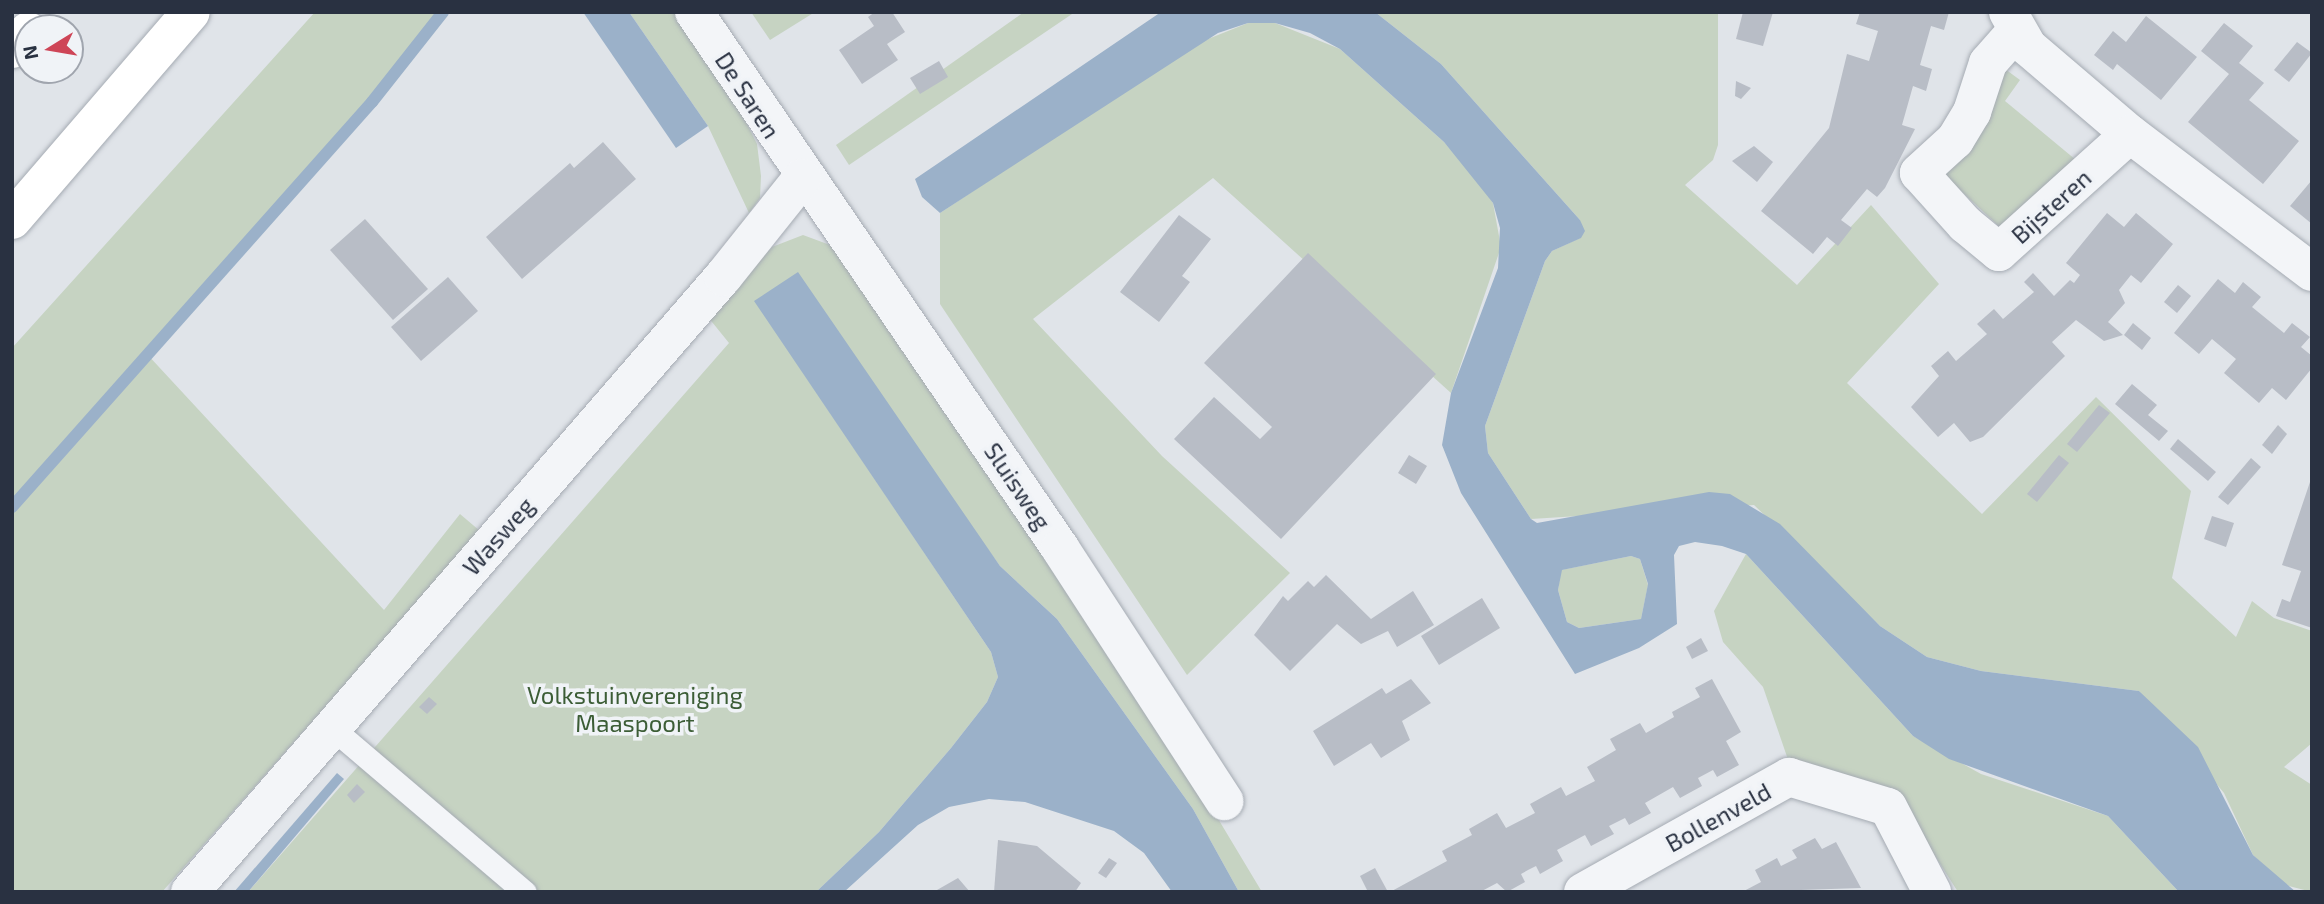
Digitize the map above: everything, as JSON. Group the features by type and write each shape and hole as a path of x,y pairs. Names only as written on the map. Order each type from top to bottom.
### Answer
{"highway":[{"path":"12,220 191,12"}],"street":[{"name":"De Saren","path":"694,12 802,178"},
{"name":"Bijsteren","path":"2130,134 1999,252 1965,224 1919,173 1955,140 1972,113 1988,63 2013,21 2028,47 2130,134 2312,272"},
{"name":"Wasweg","path":"190,892 723,278 802,178"},
{"name":"Sluisweg","path":"802,178 1052,537 1224,801"},
{"name":"Bollenveld","path":"1583,892 1789,778 1888,807 1932,892"}],"lane":[{"path":"332,728 525,892"}],"green space":[{"path":"315,12 443,12 372,102 146,353 384,610 460,514 480,531 162,892 12,892 12,348"},
{"path":"629,12 677,12 737,104 757,144 761,176 760,198 749,213 708,126"},
{"path":"751,12 815,12 770,40"},
{"path":"1024,12 1075,12 849,165 836,145"},
{"path":"1375,12 1718,12 1718,145 1713,160 1685,185 1797,285 1871,205 1939,284 1847,383 1982,514 2096,397 2191,491 2172,578 2236,637 2252,601 2274,618 2312,631 2312,743 2284,767 2312,785 2312,892 2285,885 2253,855 2224,793 2139,691 1981,671 1927,657 1880,626 1754,505 1531,519 1488,453 1485,426 1545,261 1552,251 1580,238 1580,220 1441,64"},
{"path":"1248,23 1275,23 1340,49 1444,142 1479,182 1493,203 1501,247 1451,393 1213,178 1033,319 1162,456 1290,573 1187,675 940,304 940,213 1193,45"},
{"path":"2005,69 2020,80 2005,101 2082,165 2005,232 1944,175"},
{"name":"Volkstuinvereniging Maaspoort","path":"803,235 830,245 850,269 1205,797 1262,892 1239,892 1193,809 1057,619 1000,566 973,529 755,301 991,652 998,677 987,702 879,832 816,892 248,892 729,343 708,317 772,247"},
{"path":"1746,554 1913,736 1981,774 2108,816 2179,892 1958,892 1902,804 1794,777 1763,687 1723,642 1714,611"},
{"path":"1631,556 1640,559 1648,585 1641,619 1579,628 1567,622 1558,590 1561,570"}],"water":[{"path":"583,12 629,12 708,126 676,148"},
{"path":"1161,12 1375,12 1441,64 1580,220 1585,231 1581,238 1552,251 1545,261 1485,426 1488,453 1531,519 1537,523 1709,492 1730,494 1780,524 1880,626 1927,657 1981,671 2139,691 2198,747 2253,855 2296,892 2179,892 2108,816 1949,759 1913,736 1746,554 1722,546 1695,542 1679,546 1674,555 1677,624 1639,648 1575,674 1461,493 1442,445 1451,393 1498,268 1500,228 1493,203 1444,142 1340,49 1310,33 1275,23 1248,23 1218,33 940,213 922,197 915,179","holes":["1631,556 1640,559 1648,584 1641,619 1579,628 1567,622 1558,590 1562,570"]},
{"path":"798,272 1000,566 1057,619 1193,809 1239,892 1172,892 1144,853 1114,831 1025,802 989,799 949,807 918,825 844,892 816,892 879,832 951,748 987,702 998,677 991,652 754,301"},
{"path":"337,773 344,779 248,892 234,892"}],"building":[{"path":"875,12 892,12 905,32 887,44 898,60 862,84 839,50 874,26 868,17"},
{"path":"1743,12 1773,12 1763,46 1736,39"},
{"path":"1860,12 1949,12 1944,30 1931,26 1920,65 1932,69 1926,91 1913,86 1902,125 1915,129 1885,188 1877,197 1867,189 1841,220 1852,228 1838,246 1827,237 1813,254 1761,211 1829,128 1847,54 1869,61 1878,31 1856,24"},
{"path":"2146,16 2197,57 2161,100 2117,64 2113,70 2094,55 2113,31 2126,42"},
{"path":"2224,23 2253,46 2239,63 2264,83 2249,100 2299,141 2263,184 2188,122 2229,74 2201,51"},
{"path":"2297,42 2312,53 2289,82 2274,70"},
{"path":"939,61 948,77 920,94 910,78"},
{"path":"1736,81 1751,88 1741,99 1735,96"},
{"path":"603,142 636,179 522,279 486,237 570,163 574,168"},
{"path":"1754,146 1773,162 1757,182 1732,161"},
{"path":"2312,180 2312,224 2290,206"},
{"path":"2107,213 2124,227 2136,213 2173,244 2141,283 2131,275 2119,290 2125,303 2108,322 2123,335 2104,341 2076,320 2052,342 2065,356 1983,437 1970,442 1954,423 1938,437 1911,407 1939,376 1931,366 1948,351 1956,361 1987,334 1977,324 1986,316 1994,309 2003,319 2034,292 2024,282 2033,273 2054,296 2070,280 2074,283 2080,275 2066,263"},
{"path":"1179,215 1211,239 1182,276 1190,282 1159,322 1120,292"},
{"path":"365,219 428,289 393,320 330,250"},
{"path":"1308,253 1436,374 1281,539 1174,439 1214,397 1260,439 1272,427 1204,363"},
{"path":"448,277 478,311 421,361 391,327"},
{"path":"2218,279 2235,293 2243,282 2261,297 2252,307 2284,333 2292,323 2310,337 2301,347 2312,356 2312,368 2286,400 2272,388 2259,403 2224,373 2236,359 2212,339 2199,354 2174,333"},
{"path":"2178,285 2191,296 2177,313 2164,302"},
{"path":"2133,323 2151,338 2142,350 2124,335"},
{"path":"2132,384 2157,405 2148,415 2168,431 2159,441 2115,404"},
{"path":"2099,405 2110,413 2077,452 2067,444"},
{"path":"2278,425 2287,434 2272,454 2262,445"},
{"path":"2178,439 2216,472 2208,481 2170,449"},
{"path":"1409,455 1427,466 1416,484 1398,473"},
{"path":"2059,455 2069,463 2037,502 2027,494"},
{"path":"2251,458 2261,467 2228,505 2218,497"},
{"path":"2312,476 2312,628 2276,616 2282,599 2290,602 2301,571 2282,565"},
{"path":"2212,516 2234,523 2226,547 2204,539"},
{"path":"1326,575 1371,619 1413,591 1434,625 1397,647 1388,631 1361,644 1337,624 1290,671 1254,635 1283,596 1288,601 1308,581 1314,587"},
{"path":"1482,598 1500,628 1439,665 1421,636"},
{"path":"1701,638 1708,651 1692,659 1686,647"},
{"path":"1411,679 1431,703 1402,721 1410,740 1381,758 1371,743 1334,766 1313,731 1382,688 1386,694"},
{"path":"1712,679 1741,732 1726,741 1739,765 1717,777 1713,770 1698,778 1702,786 1680,798 1673,787 1645,803 1651,813 1629,825 1625,818 1609,826 1614,834 1591,846 1585,835 1557,850 1563,861 1540,874 1536,866 1528,870 1521,874 1525,882 1507,892 1497,883 1480,892 1390,892 1447,861 1442,851 1472,835 1469,829 1497,813 1506,828 1535,813 1530,804 1561,787 1566,796 1595,781 1587,767 1616,750 1610,739 1640,723 1646,733 1674,717 1672,712 1700,697 1695,688"},
{"path":"429,697 437,704 427,714 419,707"},
{"path":"357,784 365,792 354,803 347,795"},
{"path":"1815,838 1822,849 1836,842 1861,888 1742,892 1761,882 1755,870 1777,858 1781,866 1797,858 1792,850"},
{"path":"998,840 1037,846 1081,883 1075,892 994,892"},
{"path":"1109,858 1117,863 1106,878 1098,873"},
{"path":"1375,868 1388,892 1368,892 1360,876"},
{"path":"958,878 970,892 937,892 937,890"}],"waterway":[{"path":"12,507 372,102 443,12"}]}
